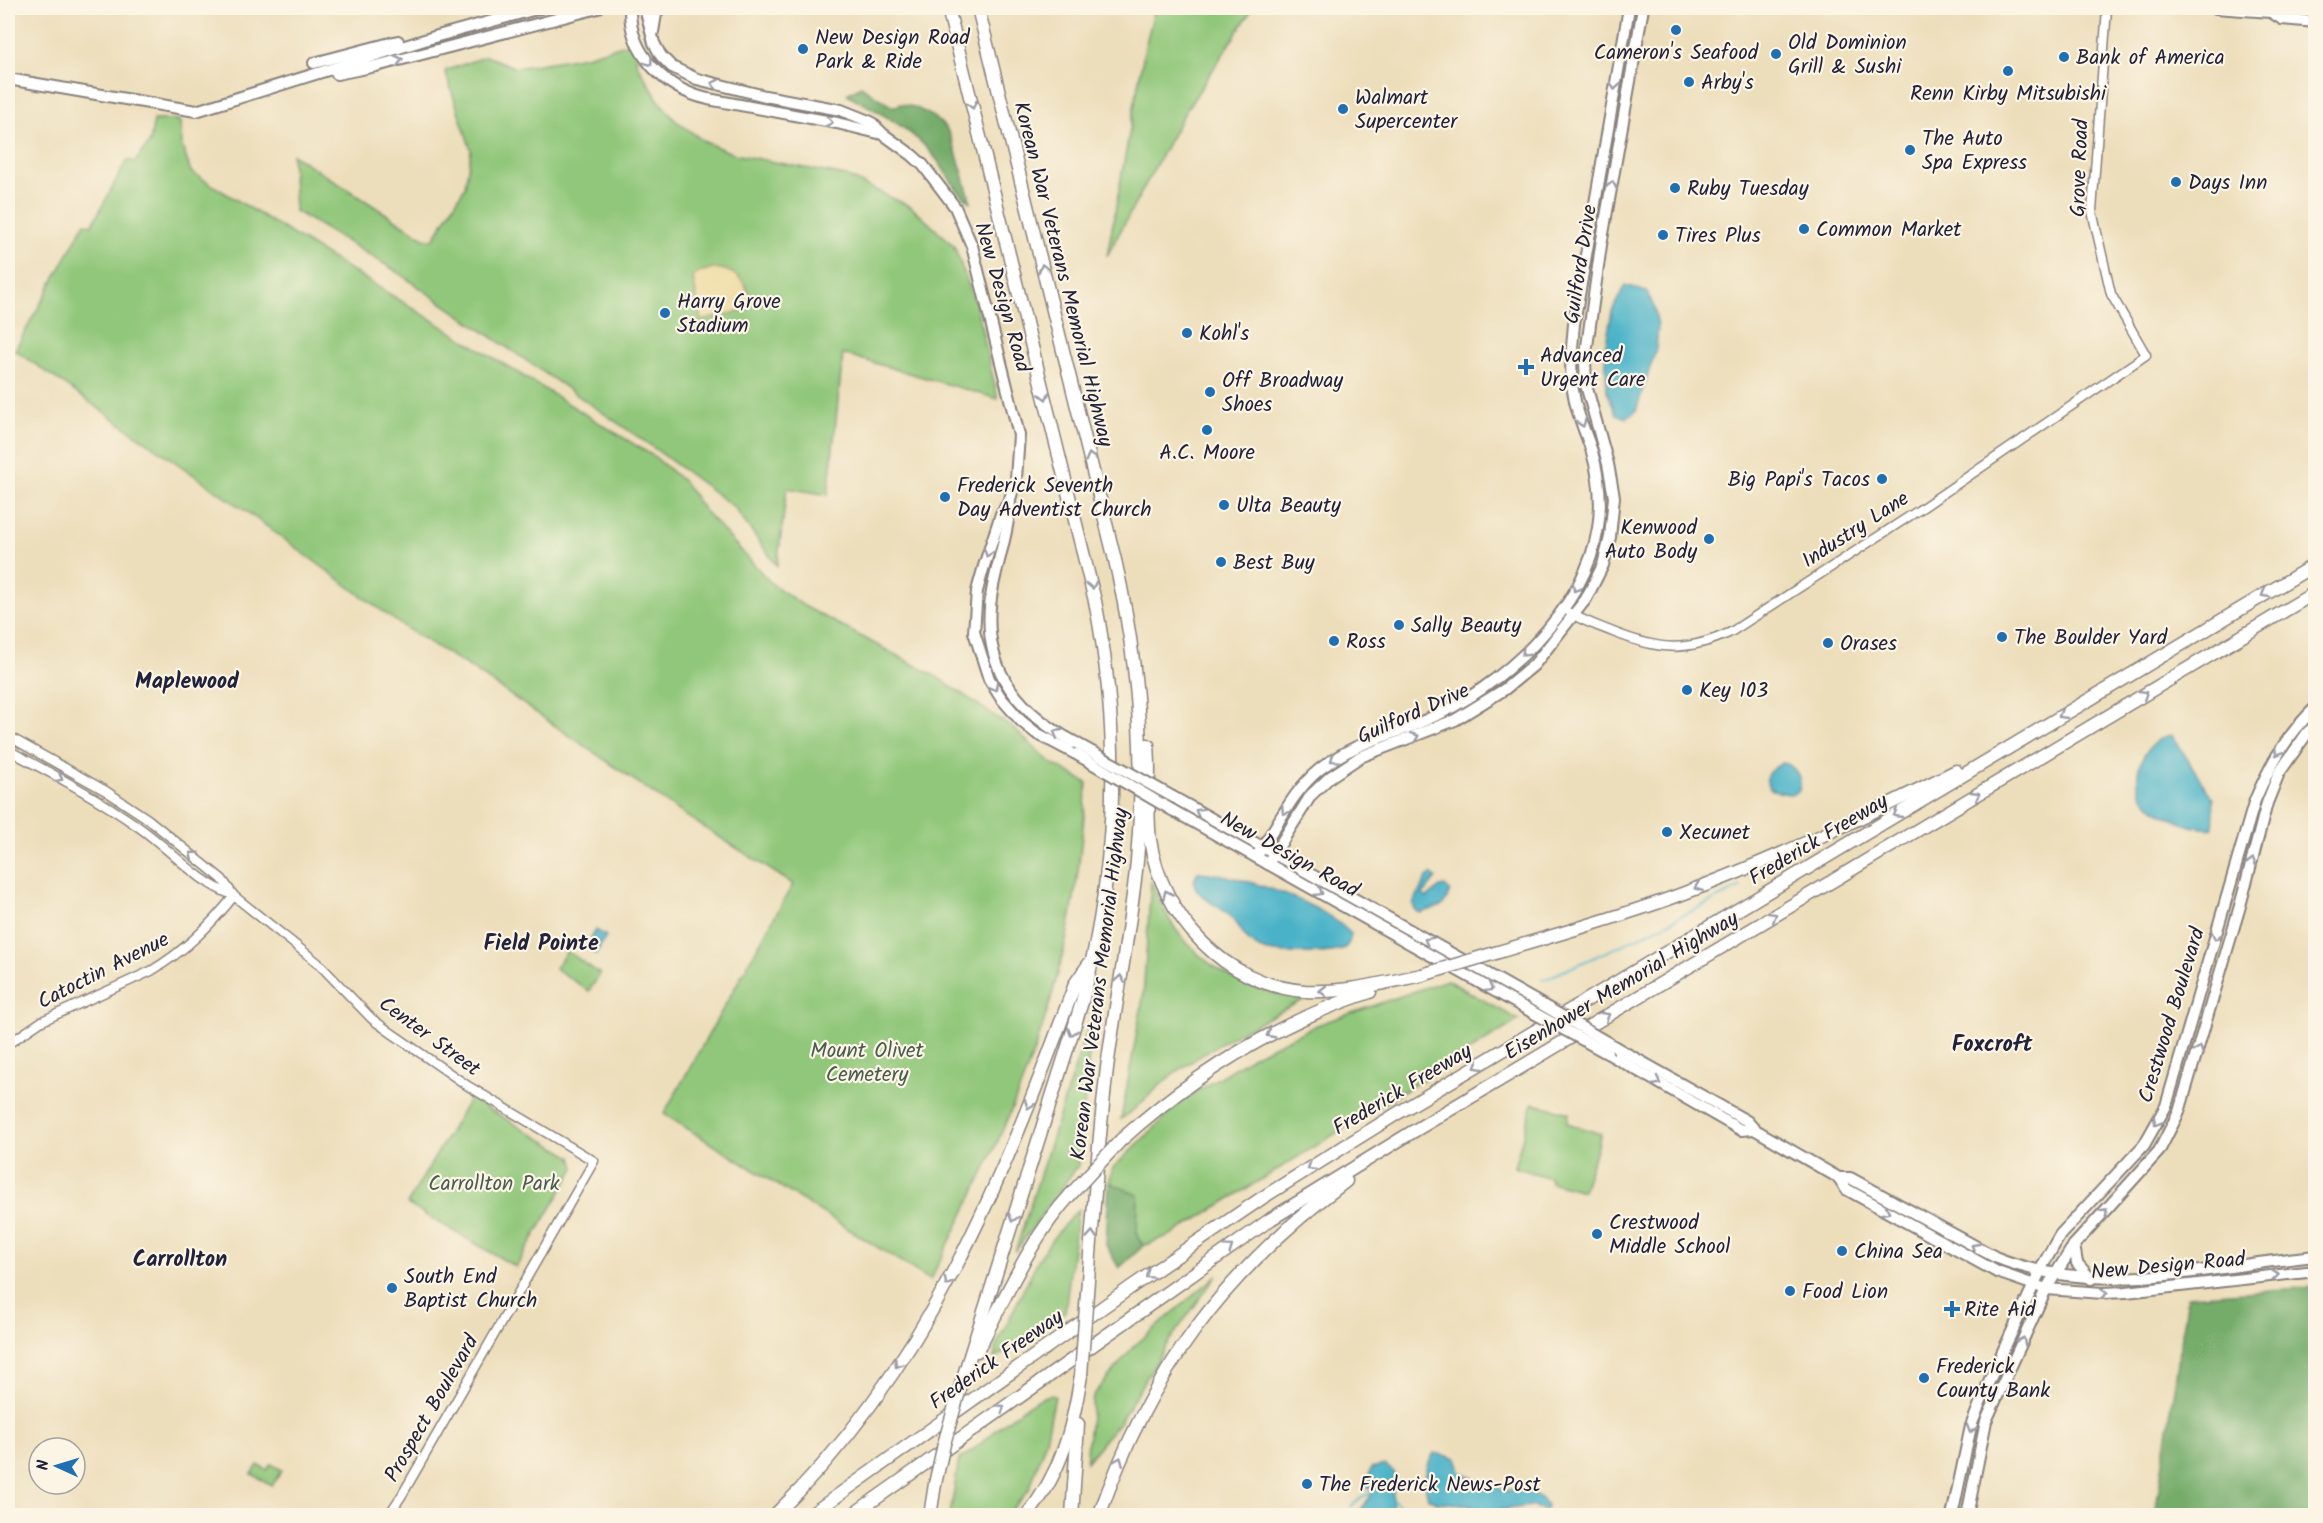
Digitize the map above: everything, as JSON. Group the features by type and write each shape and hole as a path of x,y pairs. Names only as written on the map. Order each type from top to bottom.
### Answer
{"highway":[{"name":"Korean War Veterans Memorial Highway","path":"948,8 1087,566 1103,642 1112,727 1112,839 1095,956 963,1377"},
{"name":"Korean War Veterans Memorial Highway","path":"978,8 1124,596 1131,638 1140,727 1140,811 1137,862 1100,1132 1072,1515"},
{"path":"930,1515 944,1444 963,1377 1029,1250 1051,1215 1121,1140 1176,1093 1218,1064 1261,1039 1331,1005 1632,912 1752,866 1856,820 2037,730 2316,564"},
{"name":"Eisenhower Memorial Highway","path":"1409,1134 2316,592"},
{"path":"1124,596 1147,727 1150,769 1150,841 1169,900 1182,920 1196,937 1229,965 1266,983 1303,990 1346,990 1422,975"},
{"name":"Frederick Freeway","path":"809,1515 1134,1285 1262,1198 1398,1113 2037,730"},
{"path":"774,1515 855,1425 930,1314 965,1251 990,1199 1013,1146 1075,984 1095,956"},
{"path":"1099,1515 1124,1449 1140,1416 1158,1384 1208,1310 1234,1280 1290,1225 1409,1134"},
{"name":"Frederick Freeway","path":"850,1515 1271,1219 1409,1134"},
{"path":"1026,1515 1046,1488 1064,1450 1072,1426 1081,1375"},
{"path":"866,1515 966,1432"}],"main road":[{"path":"8,79 196,111 434,36 540,8"},
{"path":"280,86 376,66 598,8"},
{"name":"New Design Road","path":"630,8 632,26 648,63 674,87 701,98 837,123 883,134"},
{"name":"New Design Road","path":"645,8 652,38 662,56 672,67 684,74 765,96 842,110 871,122 883,134 912,155 936,180 954,207 972,246 1018,425 1019,466 1010,500 1010,516 988,619 993,653 1004,680 1020,701 1049,728 1173,797 1259,852 1268,864 1741,1130 1754,1130"},
{"path":"652,38 656,14 660,8"},
{"name":"Guilford Drive","path":"1259,852 1304,784 1319,770 1359,744 1424,721 1445,711 1486,686 1523,655 1563,609 1579,586 1588,567 1599,526 1598,476 1574,397 1571,363 1576,313 1629,8"},
{"name":"Guilford Drive","path":"1268,864 1311,795 1330,777 1360,757 1428,732 1478,707 1505,689 1534,665 1586,599 1603,565 1612,527 1614,496 1608,464 1586,385 1585,361 1601,245 1643,8"},
{"path":"2216,8 2271,12 2283,9 2316,10"},
{"path":"2271,12 2282,19 2316,22"},
{"path":"314,63 398,41 434,36"},
{"name":"New Design Road","path":"1010,500 1001,514 977,591 974,615 977,643 990,679 1011,709 1036,733 1172,810 1259,852 1274,854 1747,1121 1754,1130 1839,1178 1850,1178 1995,1257 2018,1267 2054,1275 2091,1279 2155,1275 2310,1257"},
{"name":"Crestwood Boulevard","path":"1953,1515 1971,1426 1990,1379 2040,1272 2060,1235 2144,1145 2166,1106 2255,800 2270,765 2284,742 2316,707"},
{"name":"Crestwood Boulevard","path":"1967,1515 1986,1421 2046,1290 2074,1245 2159,1151 2179,1112 2240,906 2267,803 2279,774 2308,732 2316,725"},
{"name":"New Design Road","path":"1839,1178 1845,1189 1968,1258 1997,1272 2046,1290 2126,1292 2310,1272"},
{"path":"2074,1245 2077,1263 2091,1279"},
{"path":"2310,1257 2310,1272"},
{"path":"1980,1446 1985,1412 1992,1391 1990,1379"}],"street":[{"name":"Grove Road","path":"2107,8 2092,211 2111,294 2146,355"},
{"name":"Industry Lane","path":"1563,609 1636,641 1658,647 1687,646 1713,640 1731,632 1920,509 2146,355"},
{"name":"Center Street","path":"8,736 106,790 148,819 222,879 234,896 318,963 372,1019 468,1086 594,1161"},
{"name":"Center Street","path":"8,750 101,801 141,829 217,890 234,896"},
{"name":"Catoctin Avenue","path":"8,1044 42,1022 167,962 199,936 234,896"},
{"name":"Prospect Boulevard","path":"388,1515 402,1496 594,1161"}],"green space":[{"path":"1155,8 1253,8 1182,117 1107,256 1145,47"},
{"path":"633,42 638,66 659,101 675,120 705,142 734,154 846,176 911,207 954,246 976,305 998,399 843,354 828,495 787,488 777,566 734,507 647,443 388,266 295,211 292,154 424,238 433,240 465,187 471,150 445,71 486,56 516,68 586,56"},
{"path":"861,86 891,106 899,104 917,109 935,118 945,127 956,151 971,202 955,186 933,155 914,136 847,94"},
{"name":"Mount Olivet Cemetery","path":"154,120 180,120 182,146 191,172 655,457 685,483 702,508 771,583 804,606 937,677 1014,729 1051,763 1087,783 1075,894 1062,959 1049,1007 996,1146 930,1280 664,1114 793,884 688,817 468,666 404,627 254,517 15,350 85,223 92,225 127,160 135,162 150,142"},
{"path":"1151,882 1173,926 1203,958 1218,969 1251,986 1268,992 1305,999 1251,1026 1199,1057 1166,1080 1121,1119 1143,998"},
{"path":"567,951 600,974 589,991 555,968"},
{"path":"1447,980 1519,1020 1173,1234 1143,1246 1137,1236 1137,1225 1109,1182 1113,1168 1183,1100 1255,1055 1317,1025"},
{"path":"1097,999 1089,1052 1079,1164 1015,1252"},
{"name":"Carrollton Park","path":"470,1098 572,1157 575,1168 516,1267 407,1204"},
{"path":"1533,1103 1569,1113 1567,1123 1601,1134 1583,1191 1550,1182 1550,1178 1514,1167"},
{"path":"1109,1182 1138,1195 1137,1236 1143,1246 1119,1268 1106,1245"},
{"path":"1078,1209 1065,1312 994,1359 996,1346 1038,1260"},
{"path":"1217,1275 1167,1344 1120,1421 1086,1462 1093,1396 1133,1347"},
{"path":"2315,1287 2315,1515 2155,1515 2188,1296"},
{"path":"1050,1395 1055,1396 1046,1440 1029,1490 1007,1515 950,1515 959,1460 1015,1414"},
{"path":"271,1464 282,1470 272,1486 252,1474 258,1465 267,1470"}],"sand":[{"path":"713,268 722,269 742,280 750,301 749,309 701,321 693,277"}],"water":[{"path":"1625,285 1647,292 1654,307 1658,326 1656,349 1636,411 1626,418 1616,414 1607,391 1605,349 1612,311"},
{"path":"2172,735 2213,799 2213,828 2194,827 2170,818 2150,804 2139,788 2139,770 2145,754 2157,741"},
{"path":"1782,763 1789,765 1798,776 1799,789 1794,793 1784,793 1769,788 1767,783 1769,773"},
{"path":"1198,872 1236,878 1301,901 1338,922 1351,934 1349,943 1343,949 1316,953 1280,952 1257,947 1247,939 1229,915 1198,891 1195,879"},
{"path":"1431,874 1436,878 1423,894 1424,896 1427,898 1440,887 1445,886 1450,891 1442,906 1420,913 1415,910 1413,904 1427,877"},
{"path":"596,930 606,936 596,954 585,947"},
{"path":"1434,1453 1457,1458 1460,1472 1506,1491 1521,1487 1528,1490 1547,1505 1546,1510 1530,1506 1487,1512 1471,1509 1471,1505 1437,1502 1428,1498 1426,1475"},
{"path":"1385,1465 1394,1472 1392,1515 1356,1515 1371,1496 1372,1490 1366,1486 1371,1468"}],"waterway":[{"path":"1543,980 1633,940 1741,887"},
{"path":"1351,1507 1363,1496 1373,1493"},
{"path":"1393,1499 1401,1507 1421,1516"},
{"path":"1546,1510 1554,1516"}],"place":[{"name":"Cameron's Seafood","path":"1676,30"},
{"name":"New Design Road Park & Ride","path":"803,49"},
{"name":"Old Dominion Grill & Sushi","path":"1776,54"},
{"name":"Bank of America","path":"2064,57"},
{"name":"Renn Kirby Mitsubishi","path":"2008,71"},
{"name":"Arby's","path":"1689,82"},
{"name":"Walmart Supercenter","path":"1343,109"},
{"name":"The Auto Spa Express","path":"1910,150"},
{"name":"Days Inn","path":"2176,182"},
{"name":"Ruby Tuesday","path":"1675,188"},
{"name":"Common Market","path":"1804,229"},
{"name":"Tires Plus","path":"1663,235"},
{"name":"Harry Grove Stadium","path":"665,313"},
{"name":"Kohl's","path":"1187,333"},
{"name":"Advanced Urgent Care","path":"1526,367"},
{"name":"Off Broadway Shoes","path":"1210,392"},
{"name":"A.C. Moore","path":"1207,430"},
{"name":"Big Papi's Tacos","path":"1882,479"},
{"name":"Frederick Seventh Day Adventist Church","path":"945,497"},
{"name":"Ulta Beauty","path":"1224,505"},
{"name":"Kenwood Auto Body","path":"1709,539"},
{"name":"Best Buy","path":"1221,562"},
{"name":"Sally Beauty","path":"1399,625"},
{"name":"The Boulder Yard","path":"2002,637"},
{"name":"Ross","path":"1334,641"},
{"name":"Orases","path":"1828,643"},
{"name":"Key 103","path":"1687,690"},
{"name":"Xecunet","path":"1667,832"},
{"name":"Crestwood Middle School","path":"1597,1234"},
{"name":"China Sea","path":"1842,1251"},
{"name":"South End Baptist Church","path":"392,1288"},
{"name":"Food Lion","path":"1790,1291"},
{"name":"Rite Aid","path":"1952,1309"},
{"name":"Frederick County Bank","path":"1924,1378"},
{"name":"The Frederick News-Post","path":"1307,1484"}],"district":[{"name":"Maplewood","path":"187,680"},
{"name":"Field Pointe","path":"541,942"},
{"name":"Foxcroft","path":"1992,1043"},
{"name":"Carrollton","path":"180,1258"}]}
